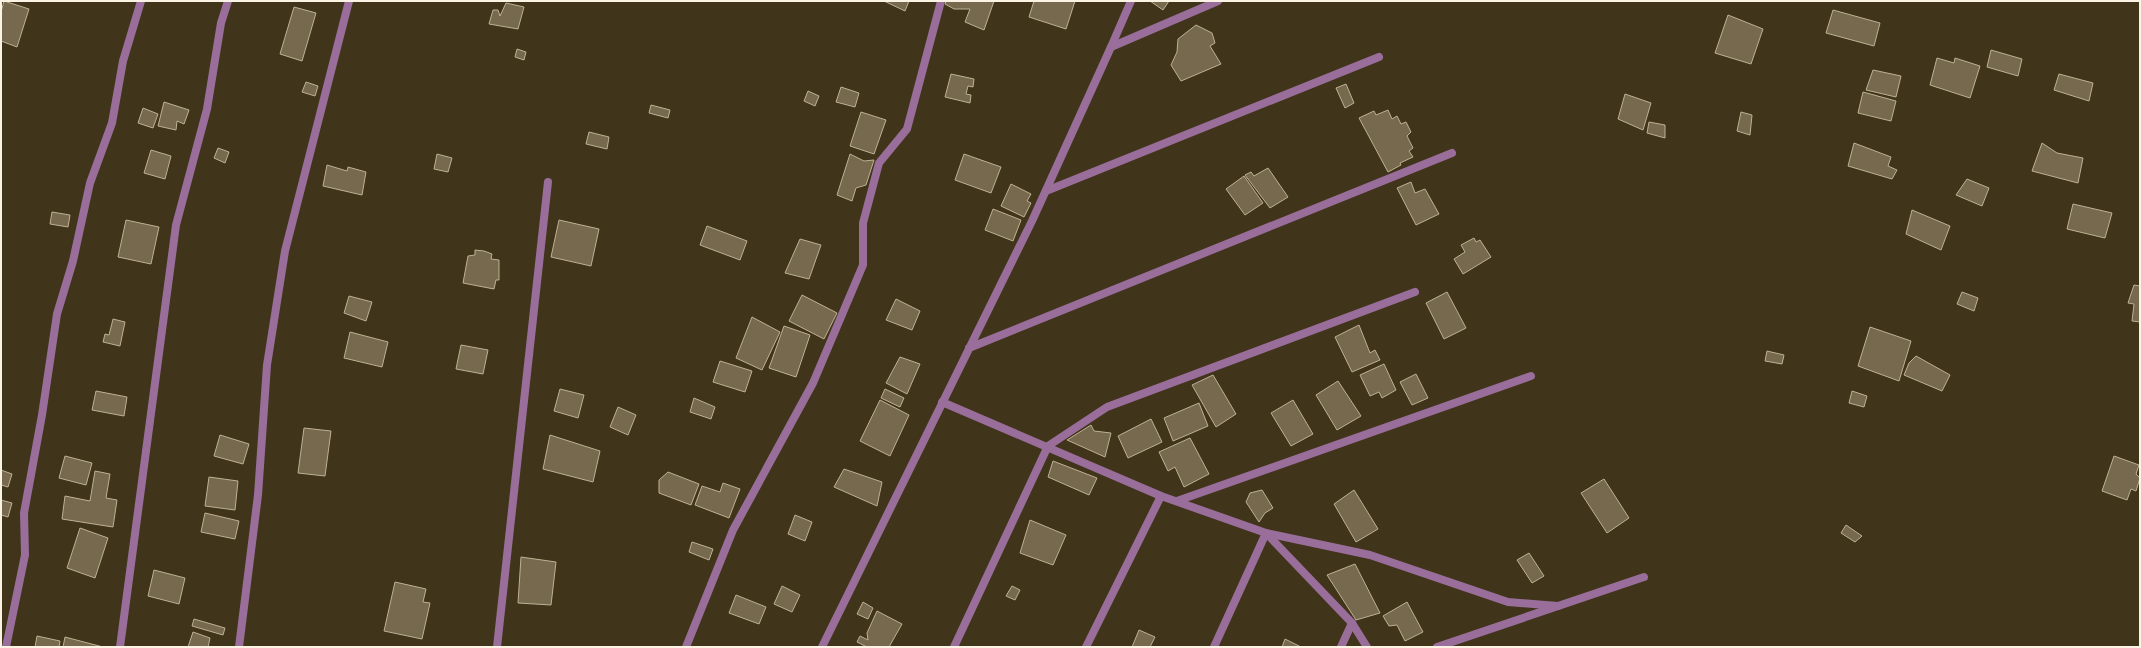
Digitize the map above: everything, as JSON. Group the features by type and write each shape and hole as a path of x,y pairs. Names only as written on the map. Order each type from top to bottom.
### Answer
{"street":[{"path":"6,647 25,555 24,513 42,415 57,314 73,262 90,183 112,123 123,61 139,13 141,1"},
{"path":"120,647 176,225 207,110 221,23 228,1"},
{"path":"239,647 258,495 267,366 285,251 349,1"},
{"path":"686,647 733,530 813,383 863,266 863,223 879,163 907,129 941,1"},
{"path":"822,647 1046,191 1132,1"},
{"path":"1111,47 1218,1"},
{"path":"1046,191 1379,57"},
{"path":"969,348 1452,153"},
{"path":"497,647 548,182"},
{"path":"954,647 1048,446 1107,407 1415,292"},
{"path":"1176,501 1531,376"},
{"path":"942,402 1048,446 1161,496 1266,532 1370,555 1508,602 1558,606"},
{"path":"1086,647 1161,496"},
{"path":"1266,532 1352,623 1367,647"},
{"path":"1214,647 1266,532"},
{"path":"1437,647 1644,577"},
{"path":"1341,647 1352,623"}],"building":[{"path":"4,1 29,9 17,47 1,41 1,12"},
{"path":"884,1 909,1 905,11"},
{"path":"946,1 994,1 984,30 965,22 970,9 954,9 945,4"},
{"path":"1034,1 1075,1 1066,29 1029,17"},
{"path":"1150,1 1169,1 1163,10"},
{"path":"506,3 524,7 518,29 489,24 493,10 498,10 500,16"},
{"path":"294,7 316,13 302,61 280,54"},
{"path":"1833,10 1880,23 1874,46 1826,33"},
{"path":"1728,15 1763,29 1751,64 1715,53"},
{"path":"1196,25 1212,33 1215,43 1210,46 1221,64 1181,81 1171,65 1177,52 1178,39"},
{"path":"517,49 526,52 524,60 515,57"},
{"path":"1991,50 2022,59 2018,76 1987,67"},
{"path":"1937,58 1954,63 1955,58 1980,66 1970,98 1930,85"},
{"path":"1873,70 1901,76 1896,97 1866,90"},
{"path":"951,74 974,79 973,87 968,86 966,94 971,95 970,103 945,97"},
{"path":"2059,74 2093,83 2089,101 2054,90"},
{"path":"306,82 318,86 315,96 302,92"},
{"path":"1346,84 1354,103 1345,108 1336,88"},
{"path":"841,87 859,93 855,107 836,102"},
{"path":"808,91 819,96 815,106 804,101"},
{"path":"1863,92 1896,101 1891,121 1858,113"},
{"path":"1625,94 1651,103 1643,130 1618,119"},
{"path":"164,102 189,110 184,124 177,121 176,130 158,126"},
{"path":"651,105 670,110 668,118 649,113"},
{"path":"143,108 158,114 153,128 138,123"},
{"path":"1388,110 1392,119 1397,116 1401,124 1406,122 1411,132 1407,136 1413,148 1409,151 1413,157 1400,163 1401,165 1388,172 1359,118 1374,111 1376,115"},
{"path":"861,112 886,120 874,154 850,146"},
{"path":"1741,112 1752,115 1750,135 1737,131"},
{"path":"1649,122 1665,125 1665,138 1647,133"},
{"path":"589,132 609,137 607,149 586,144"},
{"path":"1854,143 1891,157 1888,166 1897,170 1892,179 1848,166"},
{"path":"2042,143 2057,153 2083,158 2078,183 2032,171"},
{"path":"218,148 229,152 225,163 214,158"},
{"path":"151,150 171,156 165,179 144,173"},
{"path":"437,154 452,158 448,172 434,169"},
{"path":"850,154 864,161 874,160 866,185 856,188 852,201 837,195"},
{"path":"964,154 1001,167 991,193 955,180"},
{"path":"327,165 347,171 348,167 366,172 362,195 323,186"},
{"path":"1268,168 1288,197 1270,208 1245,175 1251,172 1254,176"},
{"path":"1244,176 1263,203 1245,215 1226,189"},
{"path":"1967,179 1989,188 1982,206 1956,195"},
{"path":"1411,182 1415,193 1425,189 1439,214 1416,225 1397,188"},
{"path":"1011,184 1031,194 1027,201 1031,203 1024,217 1001,206"},
{"path":"2073,204 2112,213 2105,238 2067,229"},
{"path":"993,209 1021,220 1013,241 985,230"},
{"path":"1912,210 1950,226 1941,250 1906,234"},
{"path":"52,212 70,215 68,227 50,224"},
{"path":"126,220 159,227 151,264 118,257"},
{"path":"559,220 599,229 591,266 551,257"},
{"path":"707,226 747,241 740,260 700,245"},
{"path":"1474,238 1476,242 1480,240 1491,257 1463,274 1454,259 1465,252 1461,245"},
{"path":"800,239 821,245 809,279 785,273"},
{"path":"475,250 492,254 491,259 499,260 499,280 496,280 494,289 463,283 468,256 475,255"},
{"path":"2134,285 2140,286 2140,322 2132,321 2134,304 2128,303"},
{"path":"1447,292 1466,328 1444,339 1426,303"},
{"path":"1962,292 1978,298 1974,311 1957,304"},
{"path":"802,295 837,313 824,339 789,321"},
{"path":"349,296 372,302 366,321 344,313"},
{"path":"896,299 920,311 912,330 886,320"},
{"path":"752,317 780,332 762,370 736,358"},
{"path":"113,319 125,322 120,346 103,342 105,334 109,335"},
{"path":"1359,325 1370,353 1375,350 1380,360 1352,372 1335,337"},
{"path":"784,326 810,335 796,377 769,368"},
{"path":"1870,327 1911,341 1899,381 1858,366"},
{"path":"350,332 388,342 382,367 344,358"},
{"path":"461,345 488,350 483,374 456,369"},
{"path":"1767,351 1784,355 1782,364 1765,361"},
{"path":"1916,356 1950,375 1942,391 1904,375 1909,363"},
{"path":"900,357 920,364 907,394 886,383"},
{"path":"720,361 752,371 745,392 713,382"},
{"path":"1384,364 1396,390 1382,398 1379,392 1370,396 1360,375"},
{"path":"1416,374 1428,398 1412,405 1400,382"},
{"path":"1213,375 1236,414 1216,427 1192,385"},
{"path":"1338,381 1361,416 1337,430 1316,395"},
{"path":"560,389 584,395 578,418 554,411"},
{"path":"885,389 904,398 900,407 881,398"},
{"path":"96,391 127,397 124,416 92,410"},
{"path":"1852,391 1867,396 1864,407 1849,403"},
{"path":"694,398 715,407 711,419 690,412"},
{"path":"880,400 909,415 890,456 860,441"},
{"path":"1293,400 1313,434 1291,446 1271,413"},
{"path":"1199,403 1208,426 1173,441 1164,418"},
{"path":"618,407 636,415 628,435 610,427"},
{"path":"1151,419 1162,442 1128,458 1118,436"},
{"path":"1091,425 1094,431 1111,433 1105,457 1067,440"},
{"path":"304,428 331,431 325,476 298,473"},
{"path":"220,435 249,444 243,464 214,456"},
{"path":"550,435 600,451 593,482 543,469"},
{"path":"1190,438 1209,474 1184,487 1175,467 1168,471 1159,452"},
{"path":"65,456 92,463 86,485 59,478"},
{"path":"2114,456 2139,465 2136,474 2140,478 2136,491 2131,489 2127,500 2102,491"},
{"path":"1053,461 1097,478 1089,495 1048,477"},
{"path":"844,469 882,482 877,506 834,487"},
{"path":"1,470 12,474 8,487 1,485"},
{"path":"95,471 110,474 106,498 117,500 113,527 62,519 65,496 90,501"},
{"path":"668,472 699,484 691,505 659,493 659,480"},
{"path":"209,477 238,481 235,510 205,506"},
{"path":"1604,479 1629,518 1607,533 1581,493"},
{"path":"723,483 740,489 729,518 695,505 702,486 720,492"},
{"path":"1262,490 1273,508 1265,513 1259,522 1246,502 1250,493"},
{"path":"1354,490 1378,529 1356,542 1334,504"},
{"path":"1,500 12,503 8,517 1,515"},
{"path":"205,513 239,521 235,539 201,532"},
{"path":"795,515 812,522 805,541 788,534"},
{"path":"1030,520 1066,535 1053,565 1020,553"},
{"path":"1846,525 1862,536 1855,542 1841,533"},
{"path":"80,528 108,538 95,578 67,568"},
{"path":"692,542 713,549 709,560 689,552"},
{"path":"1529,553 1544,576 1532,583 1517,560"},
{"path":"521,557 556,562 551,605 518,603"},
{"path":"1355,564 1380,613 1356,620 1327,575"},
{"path":"154,570 185,578 179,604 148,596"},
{"path":"395,582 426,589 423,602 430,603 422,639 384,631"},
{"path":"782,586 800,595 792,612 774,604"},
{"path":"1012,586 1020,590 1015,600 1006,596"},
{"path":"736,595 766,607 759,624 729,613"},
{"path":"863,602 873,608 868,619 857,614"},
{"path":"1407,602 1423,632 1405,641 1397,625 1389,626 1383,616"},
{"path":"877,611 902,624 889,647 867,647 857,642 860,636 868,640 867,633"},
{"path":"194,619 225,628 223,635 192,626"},
{"path":"1139,630 1155,637 1150,647 1132,647"},
{"path":"193,632 210,638 208,647 188,647"},
{"path":"37,636 60,641 59,647 35,647"},
{"path":"65,637 103,647 63,647"},
{"path":"1285,639 1301,647 1282,647"}]}
